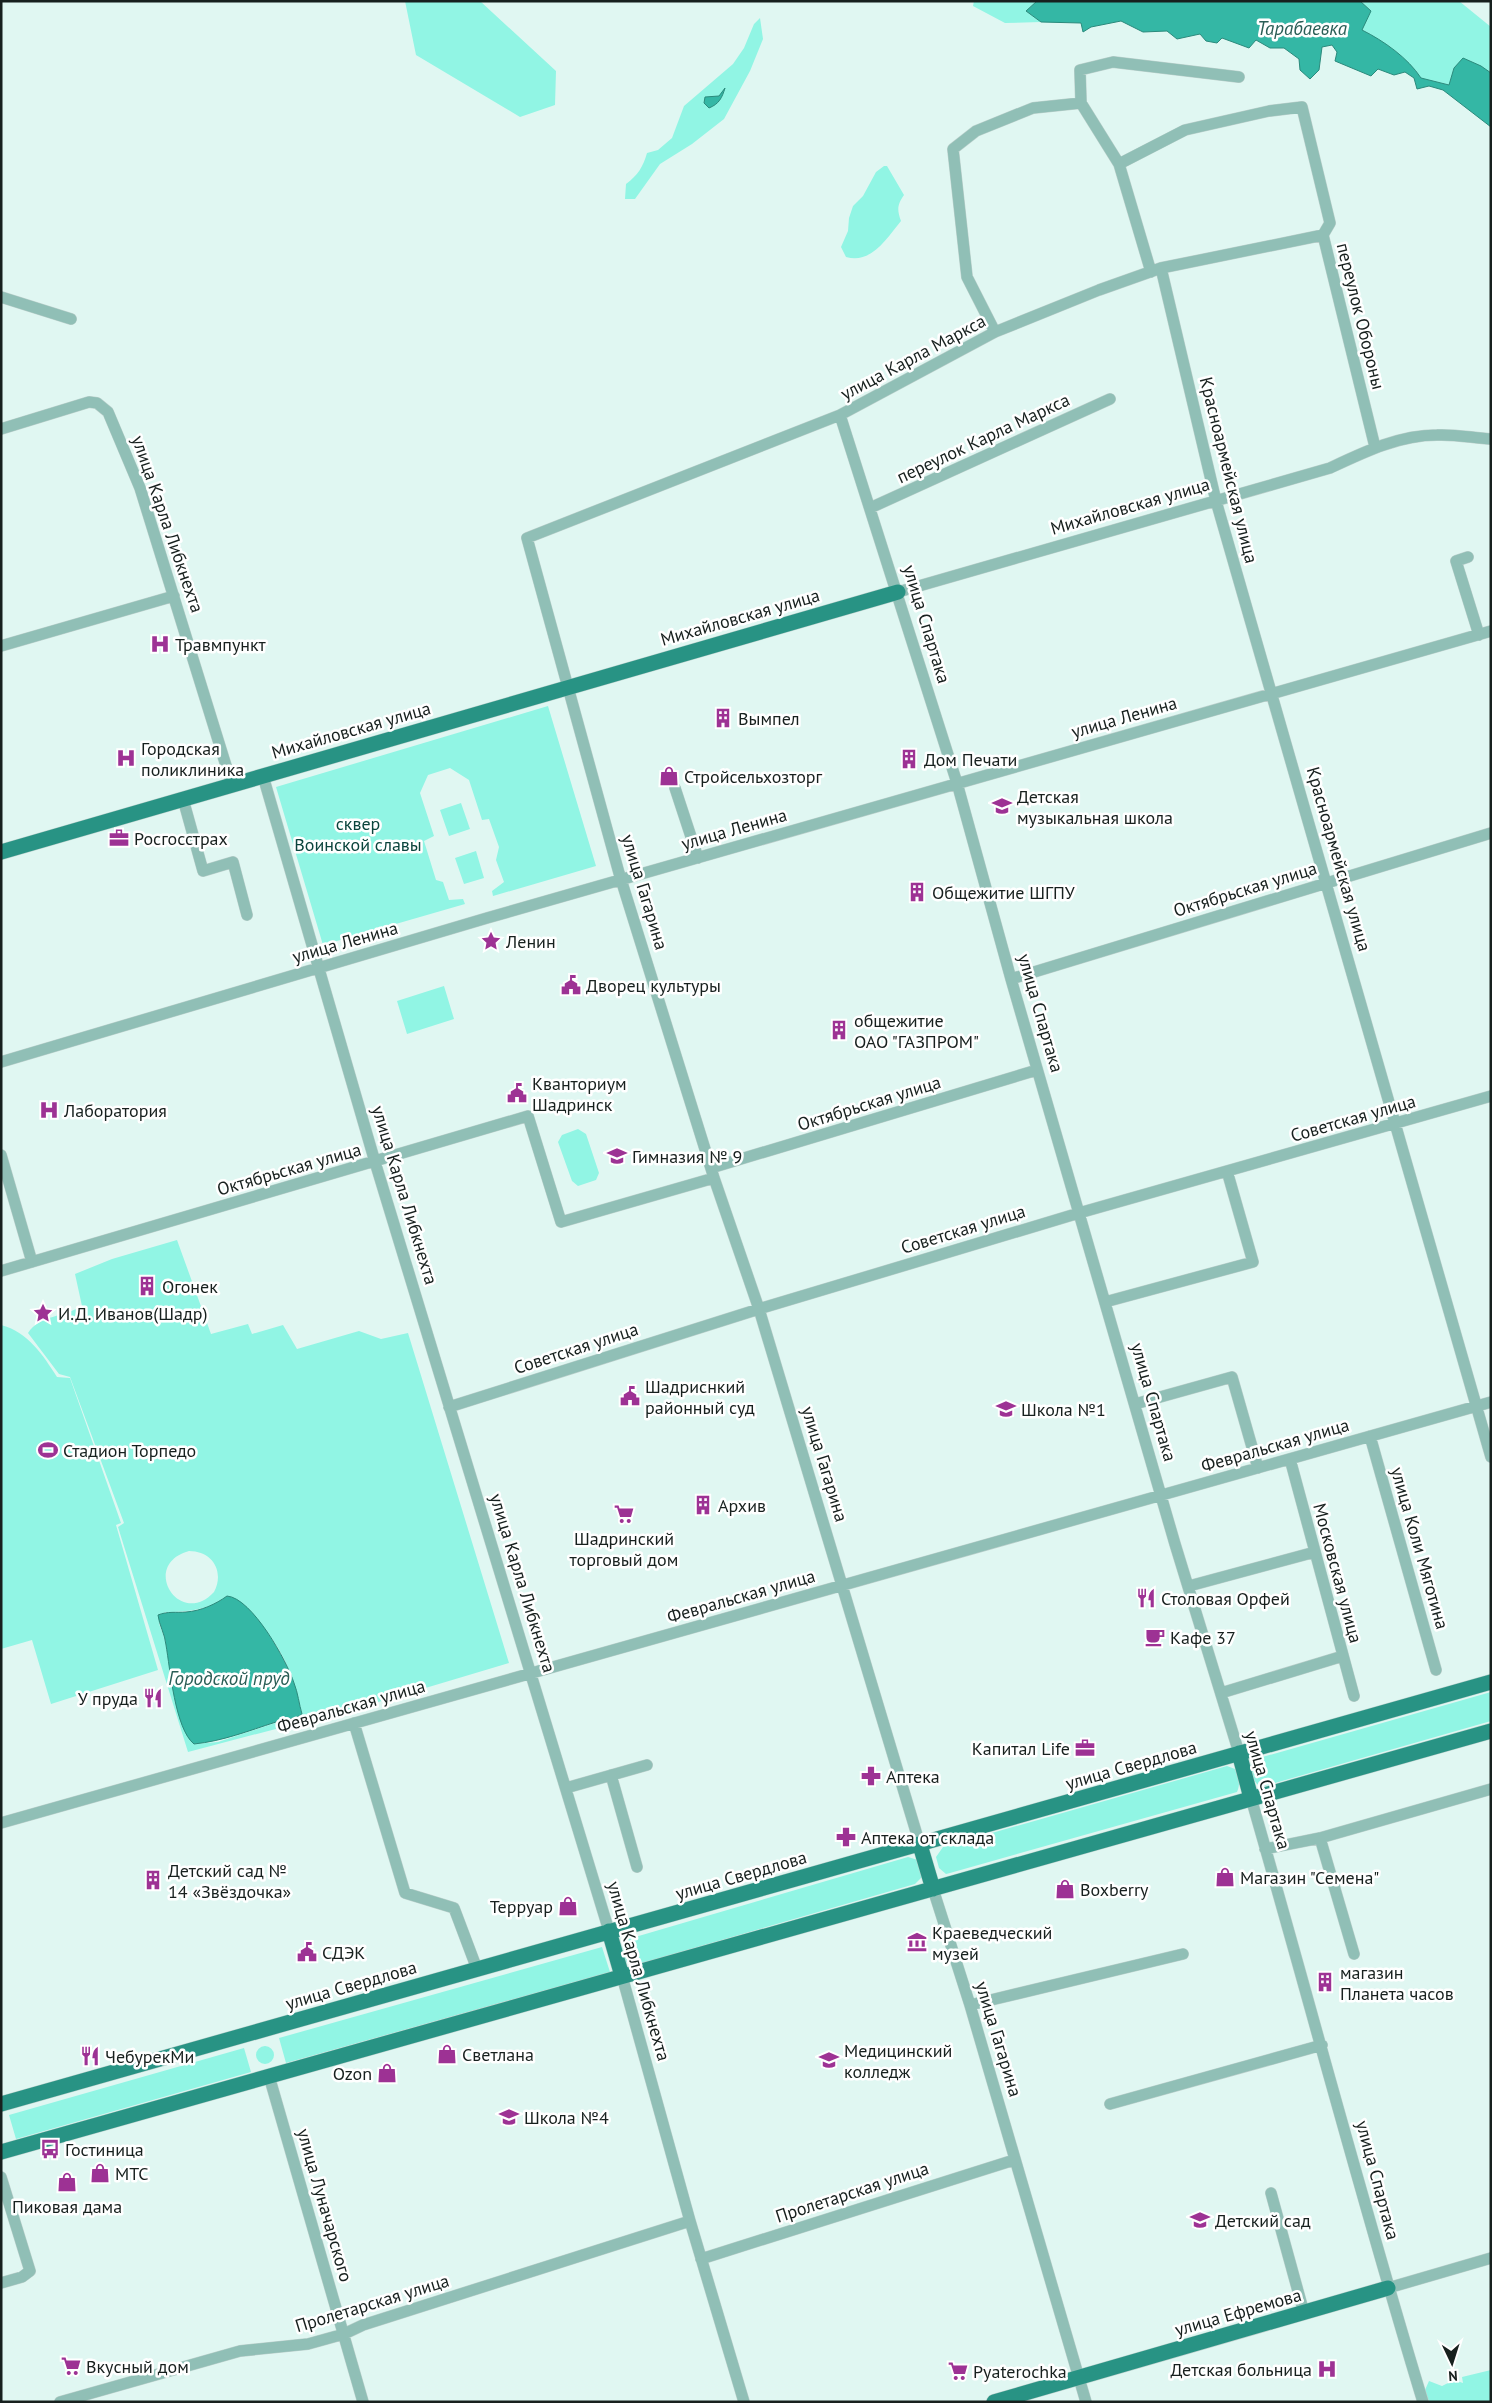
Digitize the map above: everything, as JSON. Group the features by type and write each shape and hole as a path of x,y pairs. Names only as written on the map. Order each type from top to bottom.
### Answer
{"main road":[{"name":"Михайловская улица","path":"1,852 898,592"},
{"name":"улица Свердлова","path":"1,2104 1491,1682"},
{"path":"1,2152 1491,1730"},
{"name":"улица Спартака","path":"1239,1754 1251,1798"},
{"name":"улица Гагарина","path":"920,1845 933,1888"},
{"name":"улица Карла Либкнехта","path":"609,1931 622,1976"},
{"name":"улица Ефремова","path":"994,2402 1388,2288"}],"street":[{"path":"995,332 967,277 953,149 976,132 1033,108 1081,103 1080,70 1113,62 1238,77"},
{"name":"Красноармейская улица","path":"1081,103 1119,164 1156,270 1216,500 1273,693 1491,1458"},
{"name":"переулок Обороны","path":"1119,164 1185,130 1269,110 1302,107 1330,223 1324,235 1375,447"},
{"name":"улица Карла Маркса","path":"527,538 840,415 995,332 1156,270 1324,235"},
{"path":"1,297 71,318"},
{"name":"переулок Карла Маркса","path":"870,508 1110,399"},
{"name":"улица Карла Либкнехта","path":"1,429 89,402 102,406 113,420 140,488 232,785"},
{"name":"улица Спартака","path":"840,415 898,592 957,783 1037,1070 1239,1754"},
{"name":"Михайловская улица","path":"898,592 1330,468 1375,447 1404,439 1436,434 1491,439"},
{"name":"улица Гагарина","path":"527,538 621,880 712,1173 759,1309 920,1845"},
{"path":"1468,557 1456,561 1478,634"},
{"path":"1,646 174,596"},
{"name":"улица Ленина","path":"1,1062 621,880 1491,631"},
{"name":"улица Карла Либкнехта","path":"263,776 375,1162 609,1931"},
{"path":"675,788 698,858"},
{"path":"183,798 203,871 232,862 247,915"},
{"name":"Октябрьская улица","path":"1011,979 1491,832"},
{"name":"Октябрьская улица","path":"1,1271 528,1116 561,1222 1037,1070"},
{"name":"Советская улица","path":"449,1407 759,1309 1079,1213 1491,1096"},
{"path":"1,1155 32,1262"},
{"path":"1105,1302 1254,1262 1228,1171"},
{"path":"1135,1404 1232,1377 1258,1468"},
{"name":"Февральская улица","path":"1,1823 1491,1402"},
{"name":"улица Коли Мяготина","path":"1370,1436 1436,1670"},
{"name":"Московская улица","path":"1290,1459 1354,1696"},
{"path":"1189,1586 1315,1552"},
{"path":"1221,1693 1343,1656"},
{"path":"354,1723 405,1893 454,1908 477,1969"},
{"path":"566,1788 647,1765"},
{"path":"611,1775 637,1867"},
{"path":"1265,1849 1320,1838 1491,1789"},
{"name":"улица Спартака","path":"1251,1798 1322,2045 1388,2288 1423,2402"},
{"path":"1320,1838 1354,1954"},
{"name":"улица Гагарина","path":"933,1888 970,2005 1086,2402"},
{"path":"970,2005 1183,1954"},
{"name":"улица Карла Либкнехта","path":"622,1976 701,2259 744,2402"},
{"path":"1110,2104 1322,2045"},
{"name":"улица Луначарского","path":"269,2076 363,2402"},
{"name":"Пролетарская улица","path":"701,2259 1014,2160"},
{"path":"1,2177 30,2271 22,2277 1,2283"},
{"path":"1270,2193 1304,2313"},
{"name":"Пролетарская улица","path":"60,2402 240,2351 308,2344 344,2334 363,2325 491,2286 690,2220"},
{"name":"улица Ефремова","path":"1388,2288 1491,2258"}],"green space":[{"path":"405,1 480,1 556,71 555,105 520,117 416,55"},
{"path":"974,1 1037,1 1026,11 1041,22 1005,23 973,6"},
{"path":"1360,1 1459,1 1491,27 1491,73 1481,66 1454,68 1450,85 1421,78 1394,51 1378,39 1361,30 1371,11"},
{"path":"760,18 763,39 750,71 724,119 692,144 660,164 635,199 625,199 626,184 640,170 647,153 658,150 672,138 684,106 733,64 744,48 754,24"},
{"path":"887,166 904,195 898,208 901,221 884,242 871,253 863,257 846,257 841,247 848,231 849,218 853,206 863,196 876,172"},
{"name":"сквер Воинской славы","path":"548,706 596,866 493,896 492,891 504,882 496,860 499,847 489,819 482,820 469,780 450,768 428,775 420,793 434,836 424,841 436,880 443,882 449,900 463,899 465,904 323,945 276,787"},
{"path":"461,803 470,829 449,836 440,810"},
{"path":"476,851 484,878 464,884 455,858"},
{"path":"444,986 454,1019 407,1034 397,1001"},
{"path":"578,1129 586,1134 599,1173 596,1180 578,1186 572,1181 558,1142 562,1135"},
{"path":"177,1240 211,1334 248,1324 252,1334 283,1325 297,1349 359,1331 381,1339 408,1333 509,1663 382,1701 188,1752 118,1527 124,1523 70,1377 59,1374 28,1333 33,1327 46,1319 82,1306 75,1274 112,1259","holes":["189,1551 204,1554 210,1558 217,1570 218,1577 214,1592 201,1601 189,1603 178,1599 170,1591 166,1580 167,1569 174,1558","227,1596 261,1626 272,1639 284,1659 293,1680 302,1714 298,1717 218,1742 194,1744 188,1736 178,1712 165,1642 159,1623 165,1612 198,1609 220,1601"]},
{"name":"Стадион Торпедо","path":"1,1325 11,1328 34,1345 57,1377 70,1378 121,1523 116,1525 158,1670 51,1704 32,1640 1,1649"},
{"path":"1491,1692 1491,1721 1261,1787 1255,1782 1252,1775 1252,1760"},
{"path":"1227,1766 1235,1769 1239,1783 1237,1792 950,1873 946,1874 939,1868 936,1857 943,1847"},
{"path":"908,1857 918,1860 923,1876 915,1884 632,1966 626,1962 622,1946 625,1940"},
{"path":"602,1947 610,1972 286,2063 279,2038"},
{"path":"265,2046 271,2049 274,2055 271,2061 265,2064 259,2061 256,2055 259,2049"},
{"path":"244,2048 251,2072 16,2139 9,2115"},
{"path":"1491,2370 1491,2402 1429,2402 1425,2390 1429,2381 1442,2386 1454,2380 1463,2383 1462,2377"}],"water":[{"name":"Тарабаевка","path":"1037,1 1360,1 1371,11 1362,30 1379,39 1395,51 1421,78 1449,85 1454,68 1463,58 1491,73 1491,127 1443,90 1429,86 1417,89 1414,78 1405,72 1394,75 1378,69 1371,76 1335,61 1337,52 1332,45 1322,47 1319,70 1310,79 1300,70 1299,59 1284,48 1270,48 1256,40 1249,48 1222,38 1217,43 1206,41 1200,34 1177,39 1167,31 1143,32 1121,21 1091,27 1083,32 1081,23 1041,22 1026,11"},
{"path":"725,88 718,103 709,108 704,103 705,97 719,96"},
{"name":"Городской пруд","path":"227,1596 237,1599 247,1607 276,1646 297,1691 302,1714 225,1738 194,1744 182,1725 174,1698 165,1641 158,1615 203,1609"}],"place":[{"name":"Травмпункт","path":"160,644"},
{"name":"Вымпел","path":"723,718"},
{"name":"Городская поликлиника","path":"126,758"},
{"name":"Дом Печати","path":"909,759"},
{"name":"Стройсельхозторг","path":"669,776"},
{"name":"Детская музыкальная школа","path":"1002,806"},
{"name":"Росгосстрах","path":"119,838"},
{"name":"Общежитие ШГПУ","path":"917,892"},
{"name":"Ленин","path":"491,941"},
{"name":"Дворец культуры","path":"571,985"},
{"name":"общежитие ОАО \"ГАЗПРОМ\"","path":"839,1030"},
{"name":"Кванториум Шадринск","path":"517,1093"},
{"name":"Лаборатория","path":"49,1110"},
{"name":"Гимназия № 9","path":"617,1156"},
{"name":"Огонек","path":"147,1286"},
{"name":"И.Д. Иванов(Шадр)","path":"43,1313"},
{"name":"Шадриснкий районный суд","path":"630,1396"},
{"name":"Школа №1","path":"1006,1409"},
{"name":"Стадион Торпедо","path":"48,1450"},
{"name":"Архив","path":"703,1505"},
{"name":"Шадринский торговый дом","path":"624,1514"},
{"name":"Столовая Орфей","path":"1146,1598"},
{"name":"Кафе 37","path":"1155,1637"},
{"name":"У пруда","path":"153,1698"},
{"name":"Капитал Life","path":"1085,1748"},
{"name":"Аптека","path":"871,1776"},
{"name":"Аптека от склада","path":"846,1837"},
{"name":"Магазин \"Семена\"","path":"1225,1877"},
{"name":"Детский сад № 14 «Звёздочка»","path":"153,1880"},
{"name":"Boxberry","path":"1065,1889"},
{"name":"Терруар","path":"568,1906"},
{"name":"Краеведческий музей","path":"917,1942"},
{"name":"СДЭК","path":"307,1952"},
{"name":"магазин Планета часов","path":"1325,1982"},
{"name":"Светлана","path":"447,2054"},
{"name":"ЧебурекМи","path":"90,2056"},
{"name":"Медицинский колледж","path":"829,2060"},
{"name":"Ozon","path":"387,2073"},
{"name":"Школа №4","path":"509,2117"},
{"name":"Гостиница","path":"50,2149"},
{"name":"МТС","path":"100,2173"},
{"name":"Пиковая дама","path":"67,2182"},
{"name":"Детский сад","path":"1200,2220"},
{"name":"Вкусный дом","path":"71,2366"},
{"name":"Детская больница","path":"1327,2369"},
{"name":"Pyaterochka","path":"958,2371"}]}
